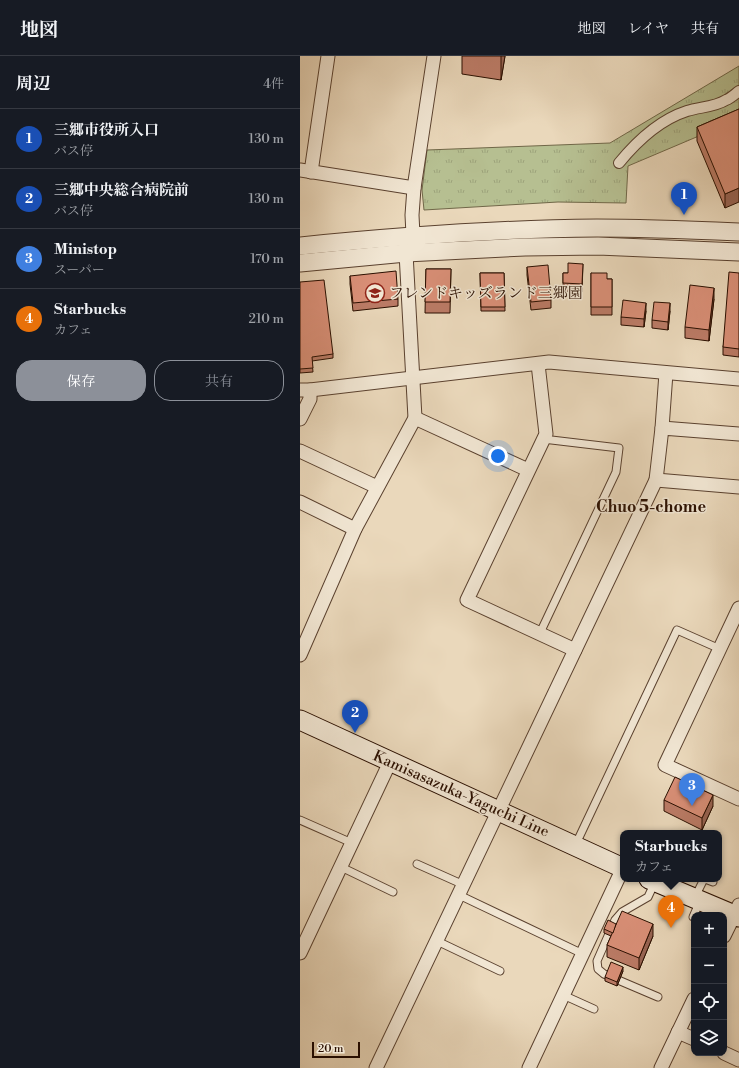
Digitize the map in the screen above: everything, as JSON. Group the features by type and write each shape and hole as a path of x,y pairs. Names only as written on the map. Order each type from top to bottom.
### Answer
{"main road":[{"name":"Kamisasazuka-Yaguchi Line","path":"300,720 620,867"},
{"path":"656,882 696,905 737,912"}],"street":[{"path":"328,56 306,171 414,188"},
{"path":"300,656 355,529 414,418 406,253 413,235 412,215 414,188 434,56"},
{"path":"619,164 632,148 660,124 687,111 726,101 739,91"},
{"path":"300,246 413,235 524,230 598,228 739,232"},
{"path":"300,263 406,253 525,247 598,246 739,252"},
{"path":"300,419 310,399 305,390 549,362 739,379"},
{"path":"538,364 546,434 467,600 575,650"},
{"path":"376,1068 656,480 666,373"},
{"path":"414,418 528,470"},
{"path":"662,428 739,434"},
{"path":"300,451 377,487"},
{"path":"656,480 739,488"},
{"path":"300,502 355,529"},
{"path":"739,608 666,765 739,799"},
{"path":"300,953 390,762"},
{"path":"529,1068 620,874"},
{"path":"727,930 737,912"},
{"path":"661,1068 691,1005"},
{"path":"678,1032 691,1038"},
{"path":"727,1054 739,1060"}],"lane":[{"path":"540,633 616,472 619,448 543,439"},
{"path":"575,846 677,630 720,649"},
{"path":"300,820 352,843"},
{"path":"417,864 461,890 583,954"},
{"path":"341,867 393,892"},
{"path":"652,882 648,897 622,912 615,920 597,961 598,969 604,974 658,997"},
{"path":"696,905 703,882"},
{"path":"437,941 500,972"},
{"path":"563,995 594,1009"}],"green space":[{"path":"739,66 739,119 628,166 626,203 558,202 424,210 422,190 427,150 610,143"}],"building":[{"path":"739,109 739,188 725,194 697,127"},
{"path":"568,263 583,264 582,284 563,283 563,273 568,273"},
{"path":"548,265 551,300 531,302 527,267"},
{"path":"426,269 451,269 450,302 425,302"},
{"path":"396,271 398,299 353,303 350,276"},
{"path":"729,272 739,273 739,349 723,347"},
{"path":"480,273 504,273 505,307 481,307"},
{"path":"591,273 607,273 607,279 612,279 612,307 591,307"},
{"path":"324,280 333,354 312,357 313,368 300,369 300,282"},
{"path":"690,285 714,288 709,330 685,327"},
{"path":"623,300 646,303 644,319 621,317"},
{"path":"654,302 670,303 668,322 652,320"},
{"path":"675,777 713,795 702,818 664,800"},
{"path":"622,911 653,924 639,958 607,945"},
{"path":"608,920 616,924 613,933 604,929"},
{"path":"611,962 623,967 617,982 605,977"}],"place":[{"name":"三郷市役所入口","path":"684,215"},
{"name":"フレンドキッズランド三郷園","path":"375,293"},
{"name":"三郷中央総合病院前","path":"355,733"},
{"name":"Ministop","path":"692,806"},
{"name":"Starbucks","path":"671,928"}],"district":[{"name":"Chuo 5-chome","path":"651,507"}]}
